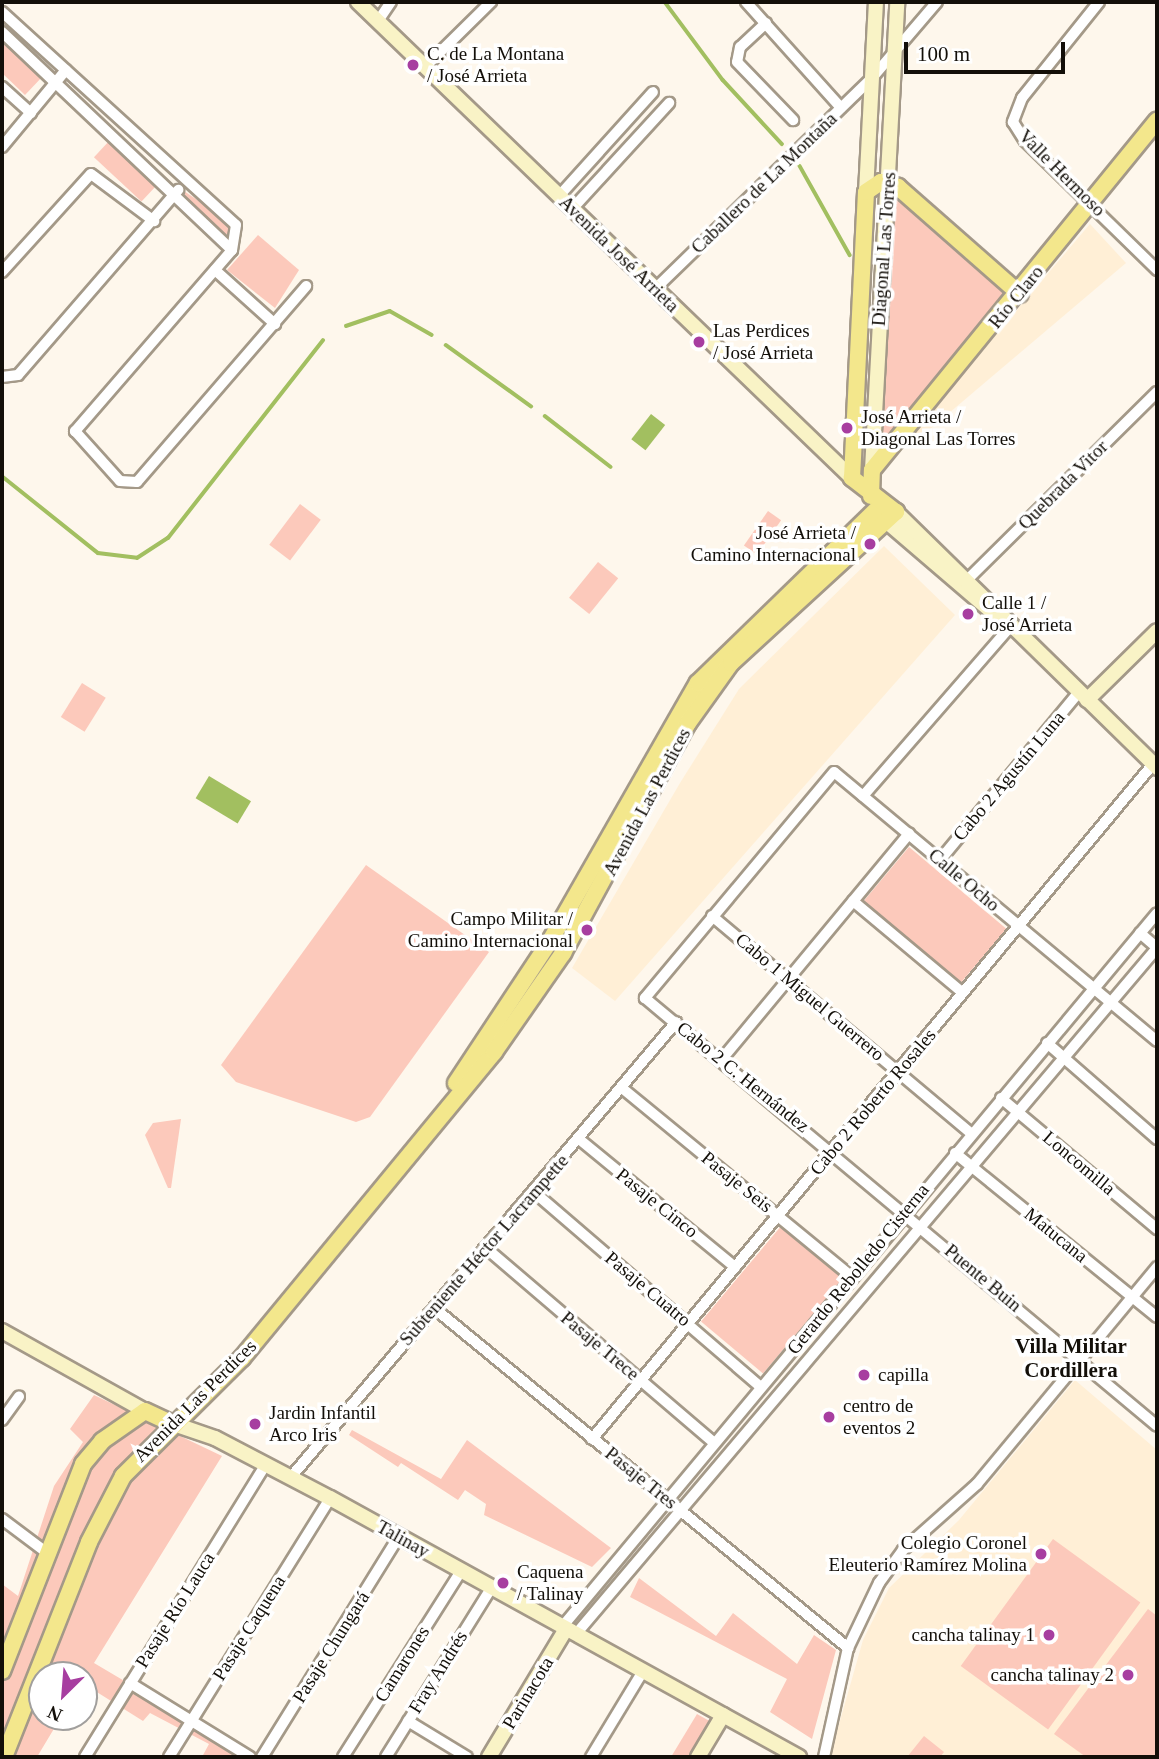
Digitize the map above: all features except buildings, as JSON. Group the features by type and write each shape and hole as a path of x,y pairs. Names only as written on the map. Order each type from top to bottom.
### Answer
{"main road":[{"name":"Río Claro","path":"873,470 1020,294 1157,121"},
{"path":"866,192 889,182 1020,294"},
{"name":"Diagonal Las Torres","path":"852,478 866,192"},
{"name":"Diagonal Las Torres","path":"873,470 884,509"},
{"name":"Avenida José Arrieta","path":"852,478 884,509"},
{"name":"Avenida Las Perdices","path":"4,1757 110,1496 171,1423 242,1358 546,980 717,681 884,509"},
{"name":"Avenida Las Perdices","path":"2,1671 46,1552 83,1464 102,1441 145,1411"},
{"name":"Talinay","path":"145,1411 171,1423"}],"street":[{"name":"Avenida José Arrieta","path":"358,2 852,478"},
{"path":"378,21 391,2"},
{"path":"425,67 491,2"},
{"path":"746,2 841,108"},
{"name":"Diagonal Las Torres","path":"866,192 876,2"},
{"name":"Diagonal Las Torres","path":"873,470 897,2"},
{"path":"872,78 937,2"},
{"name":"Valle Hermoso","path":"1099,2 1013,115 1025,141 1092,203 1157,270"},
{"path":"2,12 184,177 229,214 237,234 232,250 75,431 120,481 137,482 306,286"},
{"path":"766,23 740,47 737,62 793,120"},
{"path":"2,32 176,192 181,206 232,250"},
{"path":"2,147 66,70"},
{"name":"Caballero de La Montaña","path":"656,288 872,78"},
{"path":"2,87 31,113"},
{"path":"559,196 653,92"},
{"path":"572,209 668,103"},
{"path":"2,272 91,174 154,221"},
{"path":"2,377 18,374 154,221 184,177"},
{"path":"215,270 275,324"},
{"name":"Quebrada Vitor","path":"968,579 1157,392"},
{"name":"Avenida José Arrieta","path":"884,509 968,579 1007,624"},
{"name":"Avenida José Arrieta","path":"884,509 1155,766"},
{"path":"863,796 1007,624"},
{"path":"1083,696 1157,631"},
{"name":"Cabo 2 Agustín Luna","path":"940,860 1083,696"},
{"name":"Cabo 2 Roberto Rosales","path":"592,1439 1019,925 1155,766"},
{"name":"Calle Ocho","path":"712,916 834,772 1157,1041"},
{"path":"722,1059 909,834"},
{"path":"853,901 963,993"},
{"name":"Gerardo Rebolledo Cisterna","path":"568,1630 668,1499 851,1276 1157,913"},
{"name":"Cabo 1 Miguel Guerrero","path":"712,916 971,1133"},
{"name":"Cabo 2 C. Hernández","path":"712,916 645,998 905,1212"},
{"path":"1140,933 1157,948"},
{"name":"Gerardo Rebolledo Cisterna","path":"568,1630 683,1513 1157,948"},
{"name":"Subteniente Héctor Lacrampette","path":"290,1477 676,1022"},
{"path":"1047,1044 1157,1139"},
{"name":"Pasaje Seis","path":"622,1088 851,1276"},
{"name":"Loncomilla","path":"1001,1098 1157,1229"},
{"name":"Pasaje Cinco","path":"579,1139 735,1267"},
{"name":"Matucana","path":"955,1153 1157,1317"},
{"name":"Pasaje Cuatro","path":"534,1192 761,1387"},
{"name":"Puente Buin","path":"905,1212 1157,1426"},
{"name":"Pasaje Trece","path":"486,1248 714,1443"},
{"path":"824,1757 848,1648 867,1604 903,1550 976,1484 1157,1267"},
{"name":"Pasaje Tres","path":"434,1308 848,1648"},
{"name":"Talinay","path":"2,1331 145,1411"},
{"path":"2,1420 19,1397"},
{"name":"Talinay","path":"171,1423 266,1464 330,1498 794,1756"},
{"name":"Pasaje Río Lauca","path":"85,1757 266,1464"},
{"name":"Pasaje Caquena","path":"169,1757 330,1498"},
{"path":"2,1519 46,1552"},
{"name":"Pasaje Chungará","path":"262,1757 399,1536"},
{"name":"Camarones","path":"343,1757 461,1571"},
{"name":"Fray Andrés","path":"386,1757 491,1588"},
{"name":"Parinacota","path":"489,1757 568,1630"},
{"path":"591,1757 643,1671"},
{"path":"130,1683 250,1757"},
{"path":"698,1757 723,1716"},
{"path":"408,1721 467,1757"}],"shaded area":[{"path":"2,39 43,76 25,95 2,73"},
{"path":"111,139 159,183 141,202 94,157"},
{"path":"893,186 1012,293 878,455"},
{"path":"184,191 233,224 230,233 221,236 182,199"},
{"path":"1090,224 1126,263 916,441 909,437"},
{"path":"258,235 299,270 275,308 227,270"},
{"path":"651,414 665,425 645,450 631,439"},
{"path":"300,504 321,520 290,560 269,545"},
{"path":"768,511 781,520 757,555 744,545"},
{"path":"884,546 955,615 615,1001 572,968 680,783 739,689"},
{"path":"598,562 618,578 589,614 569,598"},
{"path":"82,683 106,698 85,732 61,717"},
{"path":"209,776 251,801 238,824 196,798"},
{"path":"909,847 1006,929 959,985 862,903"},
{"path":"366,865 489,952 370,1117 356,1122 236,1082 221,1065"},
{"path":"181,1119 171,1188 168,1188 145,1135 153,1123"},
{"path":"782,1225 844,1277 763,1374 701,1322"},
{"name":"Colegio Coronel Eleuterio Ramírez Molina","path":"1075,1380 1157,1450 1157,1757 830,1756 863,1640 889,1588 959,1520"},
{"path":"94,1395 222,1456 95,1661 28,1661 28,1731 53,1731 37,1757 2,1757 2,1584 18,1596 54,1486 83,1442 70,1429"},
{"path":"352,1430 441,1479 467,1440 611,1548 592,1567 484,1515 486,1504 465,1490 458,1500 401,1463 398,1467 349,1435"},
{"name":"cancha talinay 1","path":"1053,1539 1140,1602 1048,1729 961,1666"},
{"path":"639,1578 716,1636 733,1613 797,1664 814,1635 836,1650 812,1739 770,1712 787,1679 630,1597"},
{"name":"cancha talinay 2","path":"1148,1609 1157,1616 1157,1757 1086,1757 1054,1734"},
{"path":"98,1665 253,1757 202,1757 209,1744 150,1713 143,1721 98,1693"},
{"path":"697,1714 713,1723 692,1757 671,1757"},
{"path":"924,1736 944,1752 940,1757 907,1757"}],"waterway":[{"path":"665,2 723,80 782,144"},
{"path":"800,166 850,255"},
{"path":"346,326 390,311 432,335"},
{"path":"2,476 98,553 137,558 168,538 323,340"},
{"path":"446,345 531,406"},
{"path":"545,416 611,467"}],"place":[{"name":"C. de La Montana / José Arrieta","path":"413,65"},
{"name":"Las Perdices / José Arrieta","path":"699,342"},
{"name":"José Arrieta / Diagonal Las Torres","path":"847,428"},
{"name":"José Arrieta / Camino Internacional","path":"870,544"},
{"name":"Calle 1 / José Arrieta","path":"968,614"},
{"name":"Campo Militar / Camino Internacional","path":"587,930"},
{"name":"capilla","path":"864,1375"},
{"name":"centro de eventos 2","path":"829,1417"},
{"name":"Jardin Infantil Arco Iris","path":"255,1424"},
{"name":"Colegio Coronel Eleuterio Ramírez Molina","path":"1041,1554"},
{"name":"Caquena / Talinay","path":"503,1583"},
{"name":"cancha talinay 1","path":"1049,1635"},
{"name":"cancha talinay 2","path":"1128,1675"}],"district":[{"name":"Villa Militar Cordillera","path":"1071,1358"}]}
